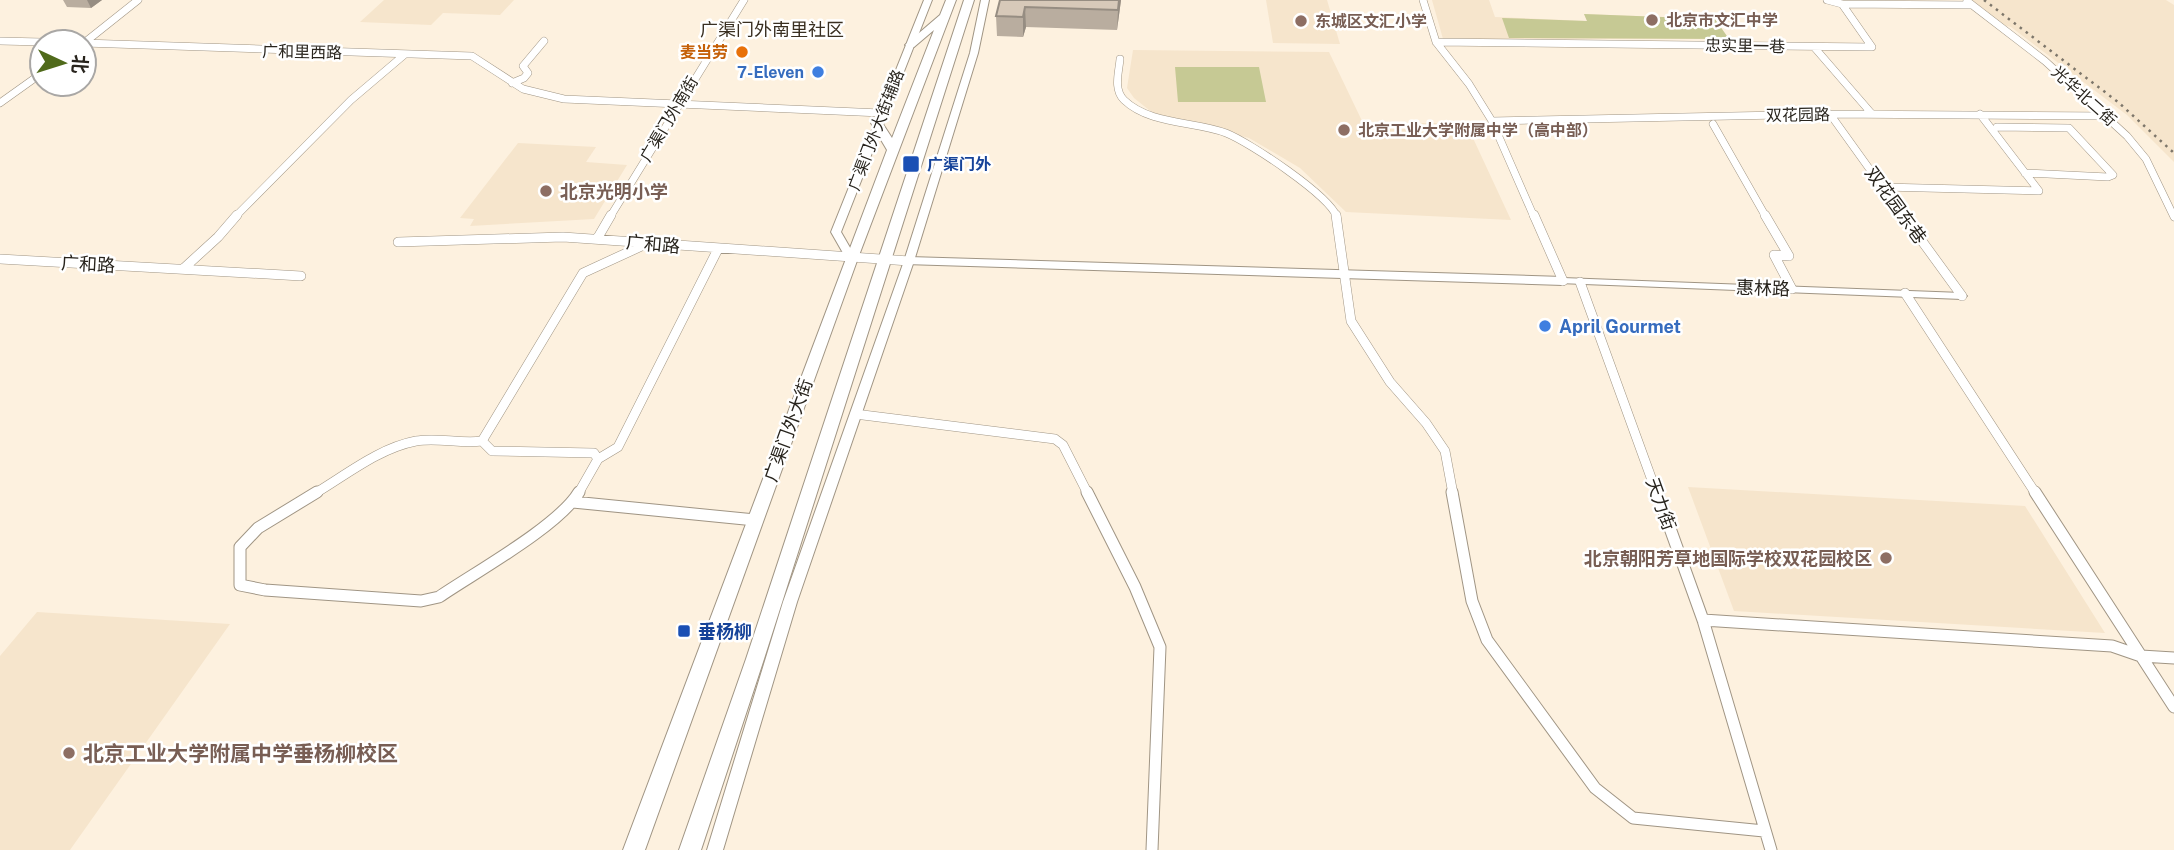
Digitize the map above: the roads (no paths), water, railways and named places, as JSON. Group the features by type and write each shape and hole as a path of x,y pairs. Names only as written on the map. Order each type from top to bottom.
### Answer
{"main road":[{"path":"690,850 886,260 967,6"},
{"path":"910,45 947,9"},
{"name":"广渠门外大街","path":"634,850 851,258 947,9"},
{"path":"879,118 893,151"},
{"path":"909,261 1563,281"}],"street":[{"path":"98,32 138,0"},
{"name":"广渠门外南街","path":"597,239 744,0"},
{"name":"广渠门外大街辅路","path":"851,258 836,232 928,0"},
{"path":"715,850 790,601 909,261 974,53 985,0"},
{"path":"1423,0 1436,43 1469,84 1491,122 1563,281"},
{"path":"1827,0 1843,4 1968,3"},
{"name":"光华北二街","path":"1968,3 2045,61 2107,116 2146,159 2174,217"},
{"name":"忠实里一巷","path":"1436,43 1872,47 1843,4"},
{"path":"0,41 28,42"},
{"path":"512,83 528,74 523,66 544,41"},
{"name":"广和里西路","path":"98,44 472,56 484,61 512,83 529,92 564,99 879,118"},
{"path":"1814,47 1872,114"},
{"path":"183,269 218,237 240,210 351,100 404,55"},
{"path":"1121,59 1118,88 1124,100 1150,115 1227,133 1305,182 1336,213 1351,321 1390,382 1426,423 1445,451 1472,601 1487,640 1595,788 1633,818 1764,831"},
{"path":"0,103 28,83"},
{"name":"双花园路","path":"1491,122 1830,114 2107,116"},
{"name":"双花园东巷","path":"1830,114 1962,296"},
{"path":"1883,187 2039,191 1980,114"},
{"path":"1713,124 1790,256 1774,255 1792,289"},
{"path":"1997,127 2069,128 2113,175 2108,177 2025,173"},
{"name":"广和路","path":"398,242 526,237 597,239 909,261"},
{"path":"646,244 583,273 482,441 470,443 419,440 391,448 258,528 240,547 240,585 265,590 421,601 439,597 551,522 573,502 598,460 618,447 718,249"},
{"name":"广和路","path":"0,259 301,276"},
{"name":"惠林路","path":"1563,281 1962,296"},
{"name":"天力街","path":"1580,282 1703,620 1770,850"},
{"path":"1905,293 2174,707"},
{"path":"855,414 1020,433 1055,439 1063,445 1135,587 1160,647 1152,850"},
{"path":"482,441 492,451 594,453 598,460"},
{"path":"573,502 755,520"},
{"path":"1703,620 2112,646 2141,656 2174,658"}],"railway":[{"path":"1984,0 2118,102 2174,153"}],"place":[{"name":"北京市文汇中学","path":"1652,20"},
{"name":"东城区文汇小学","path":"1301,21"},
{"name":"麦当劳","path":"742,52"},
{"name":"7-Eleven","path":"818,72"},
{"name":"北京工业大学附属中学（高中部）","path":"1344,130"},
{"name":"广渠门外","path":"911,164"},
{"name":"北京光明小学","path":"546,191"},
{"name":"April Gourmet","path":"1545,326"},
{"name":"北京朝阳芳草地国际学校双花园校区","path":"1886,558"},
{"name":"垂杨柳","path":"684,631"},
{"name":"北京工业大学附属中学垂杨柳校区","path":"69,753"}],"district":[{"name":"广渠门外南里社区","path":"772,29"}]}
